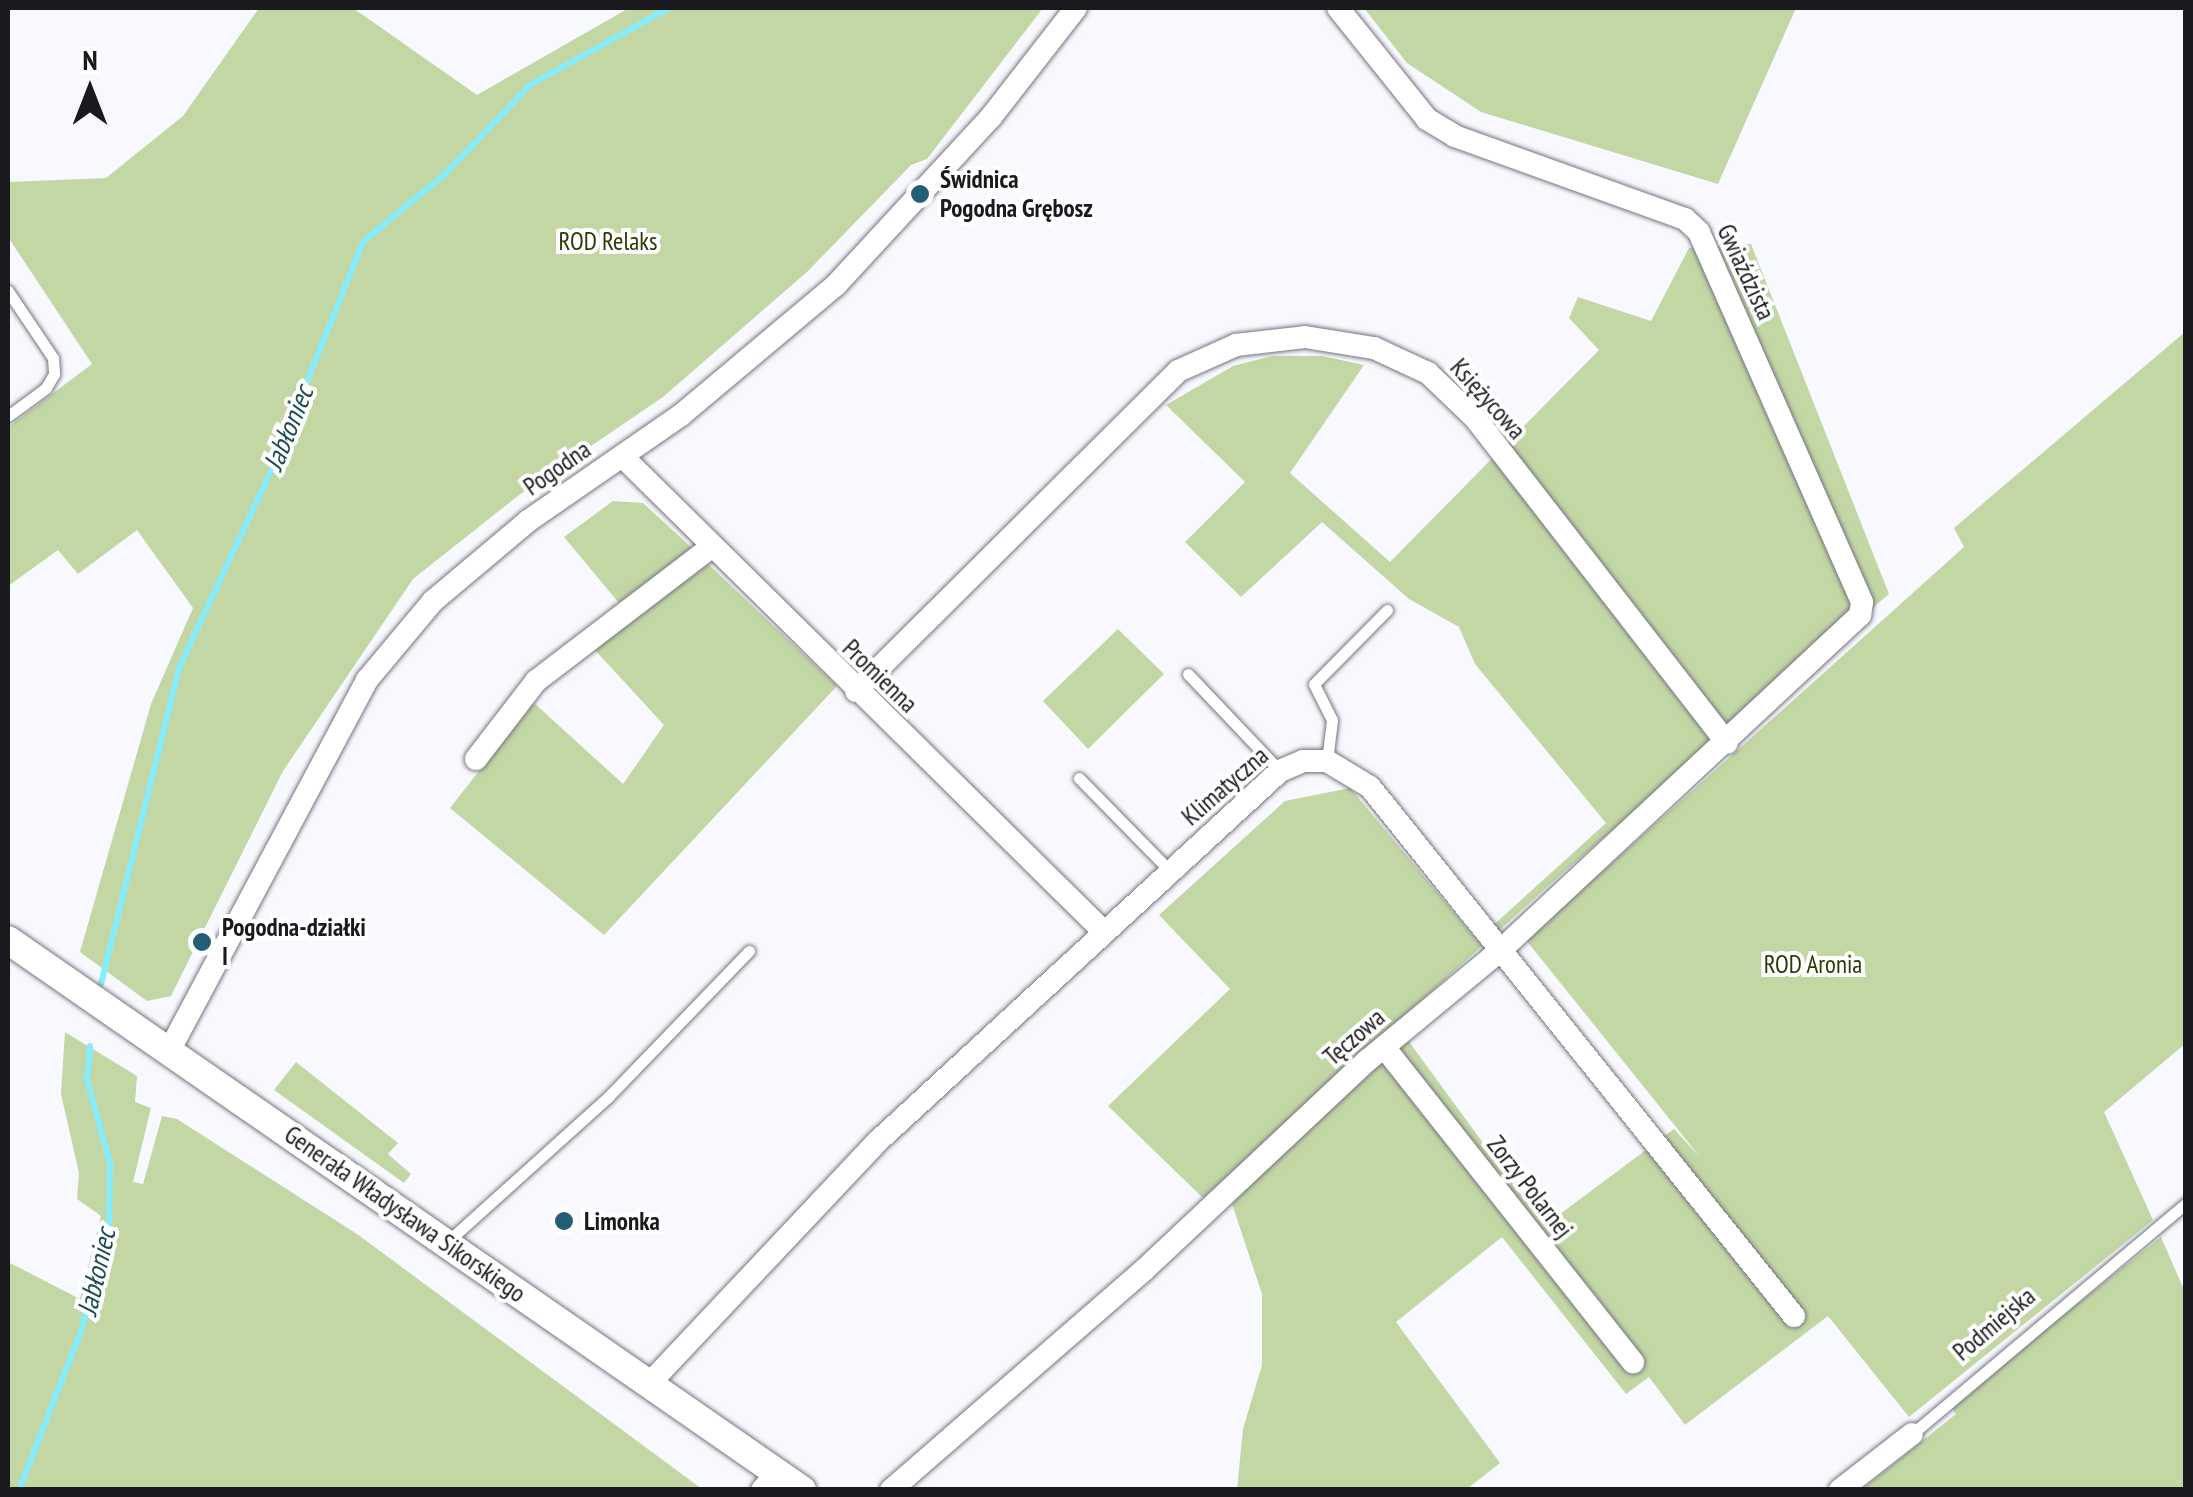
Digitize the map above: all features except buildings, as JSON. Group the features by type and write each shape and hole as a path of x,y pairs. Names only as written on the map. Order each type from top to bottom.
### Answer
{"street":[{"name":"Pogodna","path":"170,1051 368,680 433,601 528,522 622,456 836,285 991,117 1076,8"},
{"name":"Gwiaździsta","path":"1338,8 1426,119 1455,136 1685,218 1700,232 1862,602 1853,626"},
{"name":"Księżycowa","path":"856,691 1178,371 1236,345 1305,337 1374,348 1428,372 1475,418 1727,742"},
{"name":"Promienna","path":"622,456 710,548 1104,932"},
{"path":"476,759 536,682 710,548"},
{"name":"Tęczowa","path":"891,1490 1143,1271 1384,1046 1502,949 1853,626"},
{"path":"1327,761 1370,787 1794,1316"},
{"name":"Klimatyczna","path":"650,1384 779,1239 1170,871 1280,770 1327,761"},
{"name":"Generała Władysława Sikorskiego","path":"12,951 170,1051 650,1384 770,1481 802,1490"},
{"name":"Zorzy Polarnej","path":"1384,1046 1633,1362"},
{"name":"Podmiejska","path":"1840,1490 1912,1434"}],"lane":[{"path":"8,291 53,358 54,374 46,388 8,416"},
{"path":"1327,761 1332,720 1314,684 1388,610"},
{"path":"1188,674 1280,770"},
{"path":"1079,778 1170,871"},
{"path":"446,1243 608,1097 750,951"},
{"name":"Podmiejska","path":"1912,1434 2186,1203"}],"green space":[{"name":"ROD Relaks","path":"259,8 353,8 477,95 629,8 1043,8 927,159 911,165 808,271 663,397 519,495 413,579 283,771 171,996 147,1001 80,952 151,704 193,608 137,530 78,574 58,550 8,586 8,427 92,364 8,237 8,182 106,178 183,116"},
{"path":"1364,8 1796,8 1718,184 1481,112 1407,63"},
{"path":"1751,244 1889,594 1567,869 1203,1198 1108,1106 1230,989 1159,915 1285,801 1350,788 1477,940 1606,823 1475,664 1459,627 1409,599 1322,522 1241,597 1185,542 1245,482 1166,405 1233,366 1272,356 1322,356 1364,365 1290,473 1390,562 1599,350 1569,318 1578,297 1651,321 1689,248"},
{"name":"ROD Aronia","path":"2185,332 2185,1044 2104,1112 2153,1220 1909,1417 1828,1316 1685,1425 1649,1377 1626,1394 1502,1237 1396,1322 1500,1463 1467,1489 1237,1490 1243,1429 1262,1365 1262,1294 1232,1204 1239,1192 1407,1039 1544,1226 1674,1129 1700,1157 1526,940 1964,547 1954,528"},
{"path":"613,501 643,503 693,549 619,603 564,537"},
{"path":"707,563 837,686 604,935 450,808 533,702 623,784 664,725 594,649"},
{"path":"1118,629 1164,674 1088,749 1043,701"},
{"path":"65,1032 137,1076 135,1102 151,1108 133,1182 143,1184 162,1116 177,1119 357,1234 702,1489 8,1489 8,1262 80,1299 101,1216 77,1199 79,1173 61,1094"},
{"path":"296,1062 398,1143 388,1154 411,1174 404,1183 274,1090"},
{"path":"2161,1237 2185,1292 2185,1489 1861,1490 1956,1414 1950,1406"}],"waterway":[{"name":"Jabłoniec","path":"101,984 179,668 271,471 363,242 446,173 530,85 669,8"},
{"name":"Jabłoniec","path":"19,1490 81,1331 109,1223 110,1163 87,1080 90,1046"}],"place":[{"name":"Świdnica Pogodna Grębosz","path":"920,194"},
{"name":"Pogodna-działki I","path":"202,942"},
{"name":"Limonka","path":"564,1221"}]}
